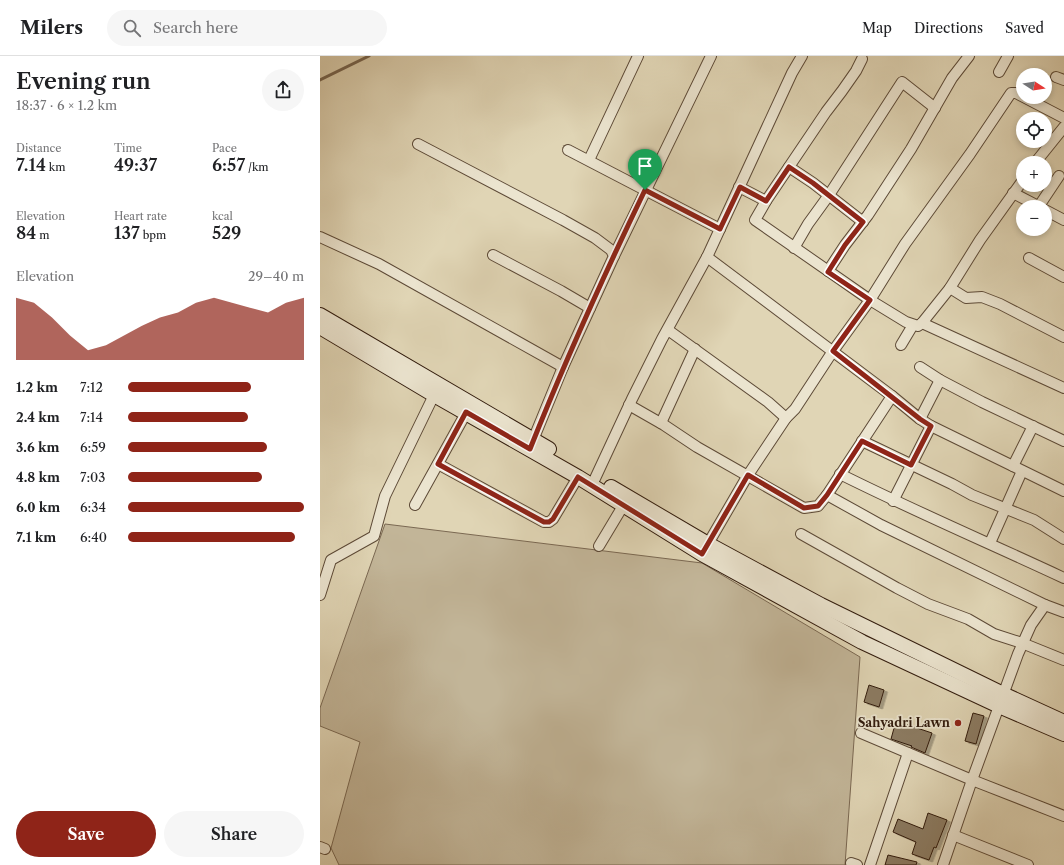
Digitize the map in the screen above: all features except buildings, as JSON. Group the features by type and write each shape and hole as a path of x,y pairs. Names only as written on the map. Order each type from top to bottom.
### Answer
{"street":[{"path":"589,160 638,56"},
{"path":"531,444 563,367 590,308 710,56"},
{"path":"594,482 629,405 707,257 792,73 802,56"},
{"path":"828,272 911,149 952,78 969,56"},
{"path":"999,72 1008,56"},
{"path":"862,59 856,71 826,112 766,201 755,220 870,300 918,324 1064,388"},
{"path":"794,248 808,224 902,82 934,108"},
{"path":"705,549 748,475 786,418 796,409 833,351 870,300 905,244 970,154 1011,93 1016,94 1064,118"},
{"path":"1041,156 1064,127"},
{"path":"418,144 582,230 611,250 614,256"},
{"path":"568,150 720,229"},
{"path":"789,167 863,222"},
{"path":"1046,200 1059,176"},
{"path":"740,187 766,201"},
{"path":"901,345 950,288 980,240 1016,189"},
{"path":"1013,193 1026,200"},
{"path":"1052,214 1064,220"},
{"path":"320,237 379,264 563,367"},
{"path":"492,255 590,308"},
{"path":"707,257 833,351 920,419 931,426 1064,492"},
{"path":"1029,258 1064,277"},
{"path":"950,288 966,298 982,298 1000,304 1064,337"},
{"path":"320,315 705,549 862,642 1001,700 1064,722"},
{"path":"320,327 434,395 531,444 578,477 594,482 623,506 705,549"},
{"path":"668,330 768,402 786,418"},
{"path":"661,423 695,349"},
{"path":"920,367 940,380 982,402 1064,441"},
{"path":"920,419 940,380"},
{"path":"320,595 331,560 374,536 384,496 434,395"},
{"path":"629,405 661,423 697,447 804,508 818,506 827,495 892,396"},
{"path":"415,505 466,412"},
{"path":"893,501 931,426"},
{"path":"990,543 1006,509 1017,469 1033,426"},
{"path":"862,441 972,495 1034,520 1064,539"},
{"path":"438,464 544,522 549,522 553,519 578,477"},
{"path":"840,474 893,501 990,543 1064,578"},
{"path":"827,495 881,525 1064,612"},
{"path":"599,546 623,506"},
{"path":"801,534 928,604 968,620 994,634 1022,643 1064,660"},
{"path":"943,865 1022,643 1031,625 1045,604"},
{"path":"1001,700 1064,734"},
{"path":"861,733 972,780 1064,816"},
{"path":"870,865 908,753"},
{"path":"953,835 1028,865"}],"shaded area":[{"path":"385,524 702,563 860,657 845,865 339,865 331,848 360,742 320,726 320,708"}],"waterway":[{"path":"320,80 369,56"}],"place":[{"name":"Sahyadri Lawn","path":"958,723"}],"route":[{"path":"789,167 813,183 863,222 845,245 828,272 870,300 833,351 931,426 911,465 862,441 827,495 818,506 804,508 748,475 702,554 578,477 553,519 549,522 544,522 438,464 466,412 530,449 563,367 645,190 720,229 740,187 766,201 789,167"}]}
